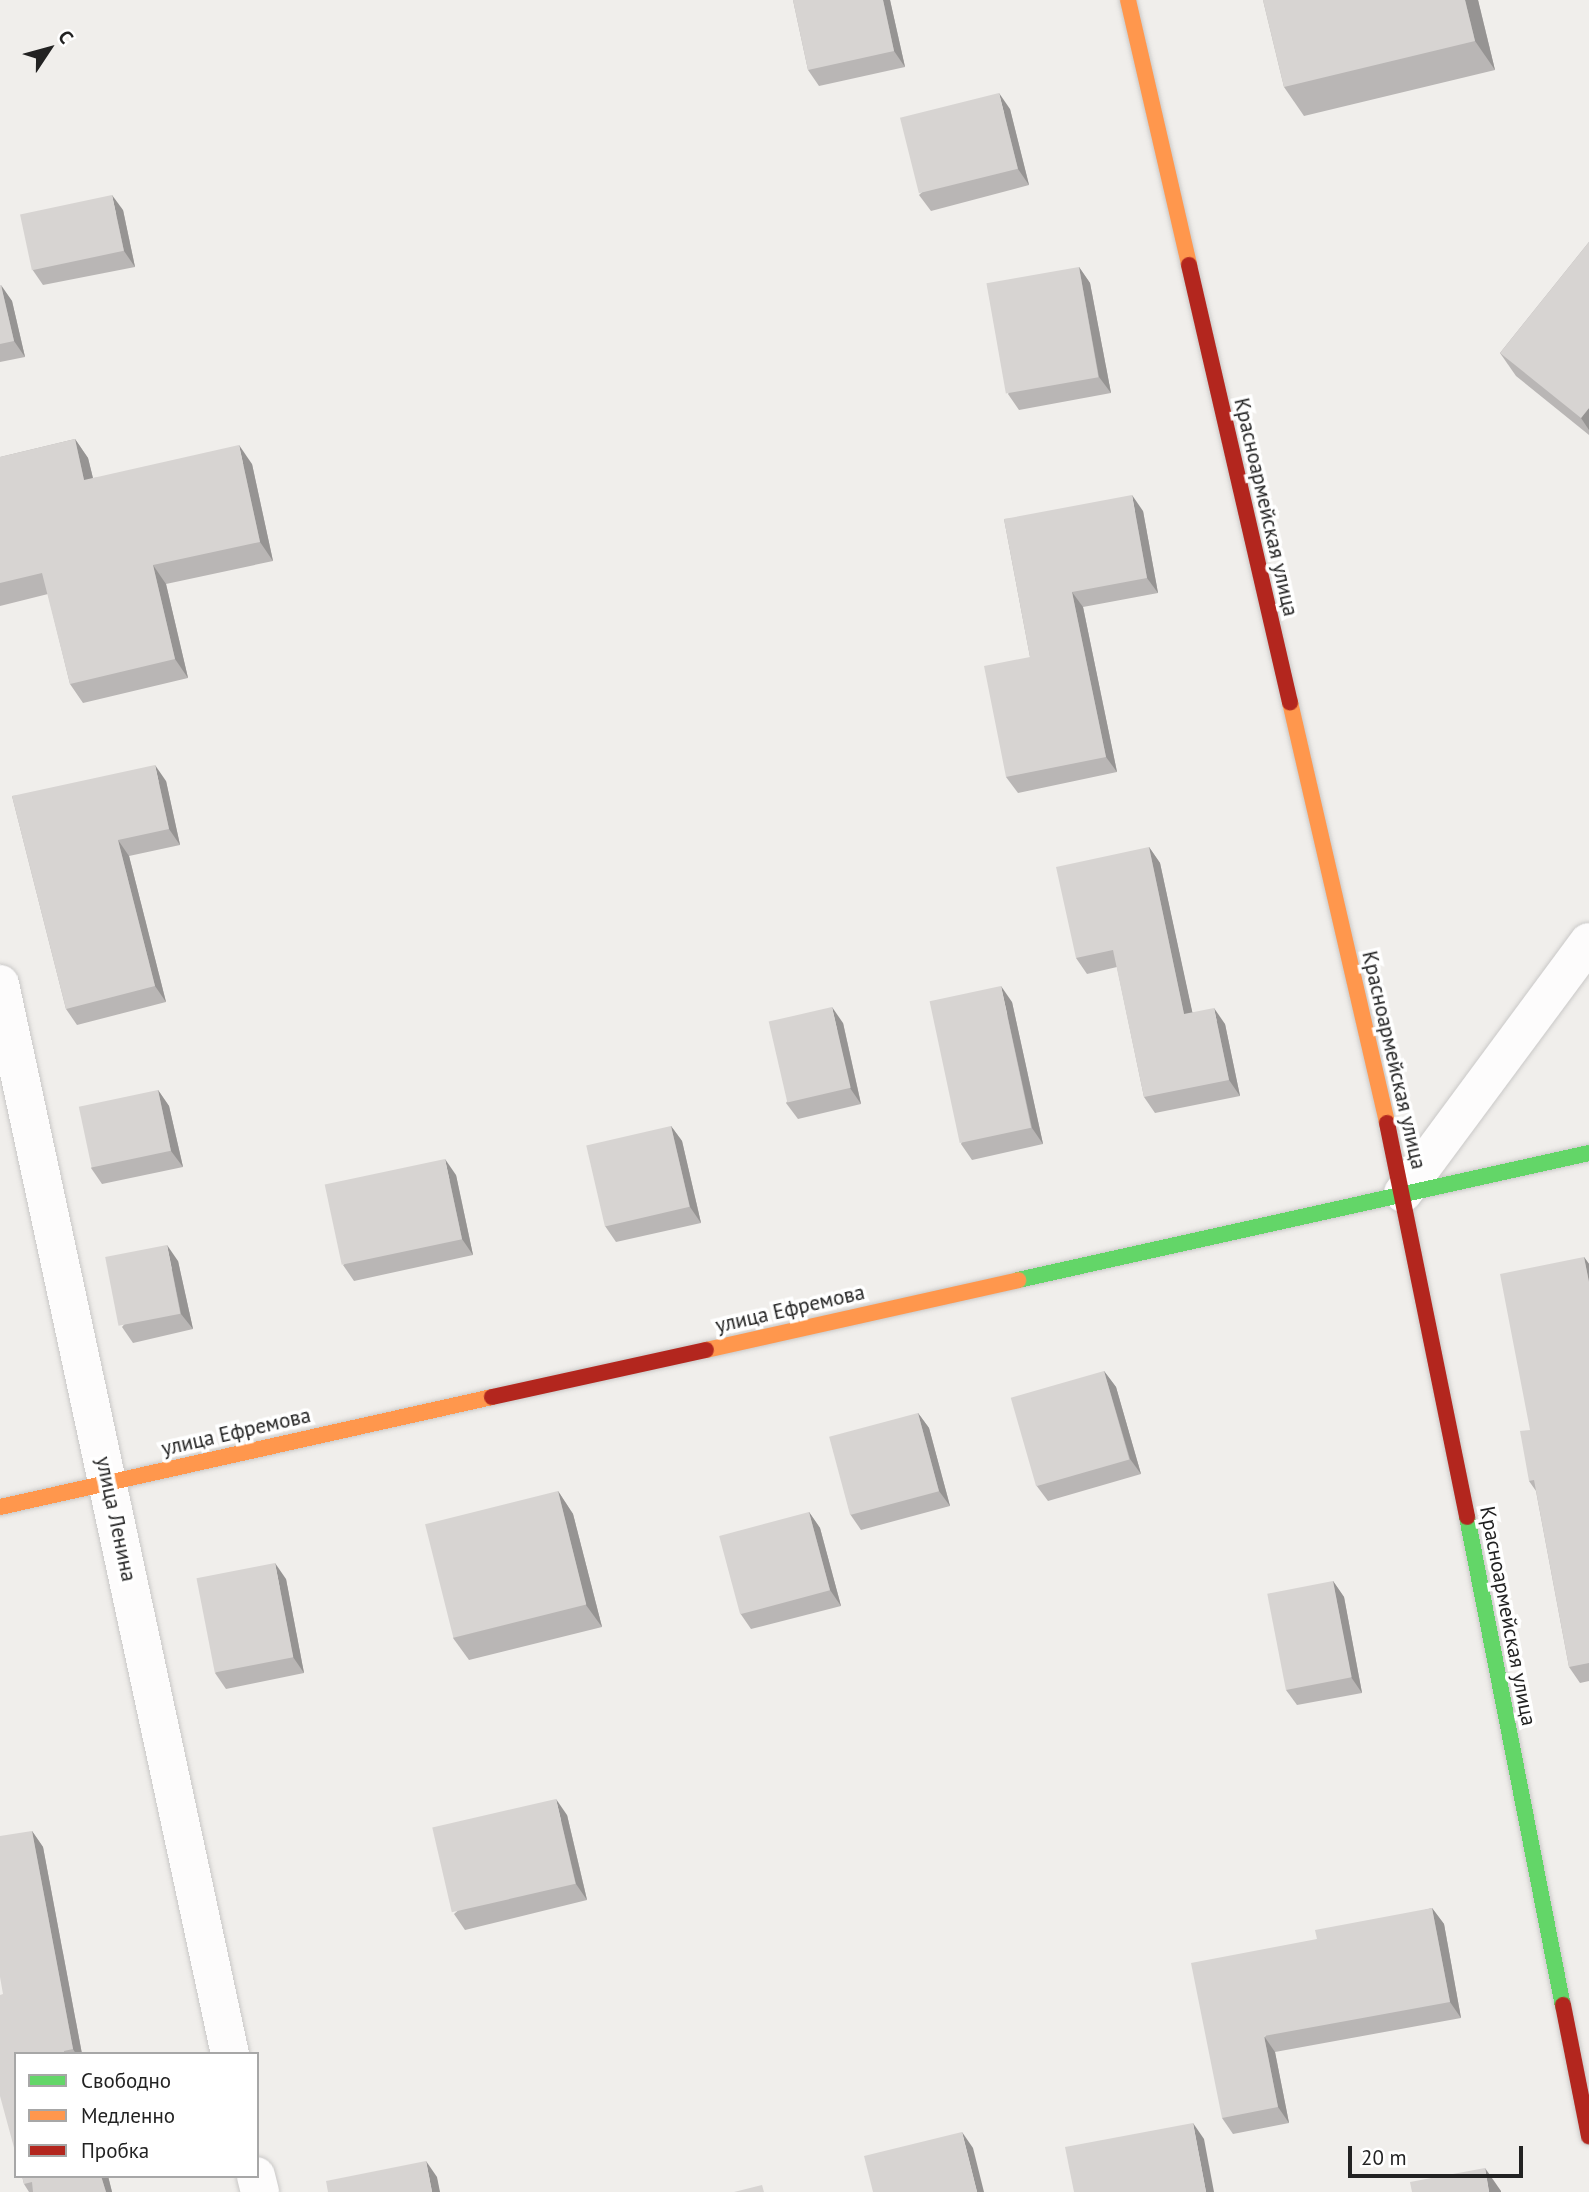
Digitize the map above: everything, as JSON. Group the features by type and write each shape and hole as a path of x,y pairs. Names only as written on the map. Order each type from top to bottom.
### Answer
{"street":[{"name":"Красноармейская улица","path":"1128,0 1403,1193 1589,2136"},
{"path":"1403,1193 1589,942"},
{"name":"улица Ленина","path":"0,984 230,2052"},
{"name":"улица Ефремова","path":"0,1507 1589,1153"}],"building":[{"path":"793,0 883,0 894,51 808,70"},
{"path":"1263,0 1465,0 1475,41 1284,87"},
{"path":"999,93 1018,169 919,193 900,118"},
{"path":"112,195 124,251 32,270 20,215"},
{"path":"1589,242 1589,408 1581,418 1500,353"},
{"path":"1079,267 1098,377 1006,394 986,283"},
{"path":"0,285 14,341 0,344"},
{"path":"75,439 84,480 239,445 260,542 153,565 175,659 70,684 42,573 0,583 0,457"},
{"path":"1132,495 1147,578 1072,592 1106,757 1006,777 984,666 1030,657 1004,519"},
{"path":"155,765 169,829 118,840 155,986 66,1009 12,796"},
{"path":"1149,847 1184,1014 1214,1008 1229,1080 1144,1097 1113,950 1076,958 1056,867"},
{"path":"1001,986 1031,1128 960,1143 930,1001"},
{"path":"832,1007 851,1088 787,1102 769,1022"},
{"path":"158,1090 171,1151 92,1167 79,1107"},
{"path":"671,1126 690,1207 605,1226 586,1146"},
{"path":"445,1159 462,1239 342,1265 325,1185"},
{"path":"167,1245 180,1314 119,1326 105,1257"},
{"path":"1584,1257 1589,1282 1589,1663 1569,1667 1534,1480 1529,1481 1520,1431 1530,1430 1500,1274"},
{"path":"1104,1371 1129,1459 1036,1486 1011,1398"},
{"path":"918,1413 939,1491 850,1515 829,1437"},
{"path":"558,1491 586,1605 453,1638 425,1524"},
{"path":"809,1512 830,1590 740,1614 719,1536"},
{"path":"275,1563 293,1657 215,1673 196,1578"},
{"path":"1333,1581 1352,1677 1286,1690 1267,1594"},
{"path":"556,1799 576,1884 452,1912 432,1828"},
{"path":"32,1831 73,2049 64,2052 14,2052 14,2148 0,2096 0,1995 3,1994 0,1977 0,1836"},
{"path":"1432,1908 1450,2002 1264,2036 1278,2107 1222,2118 1191,1963 1317,1939 1315,1930"},
{"path":"1193,2123 1206,2192 1074,2192 1065,2147"},
{"path":"962,2132 977,2192 873,2192 864,2156"},
{"path":"426,2161 432,2192 328,2192 326,2181"},
{"path":"1485,2168 1489,2192 1412,2192 1410,2182"},
{"path":"22,2178 102,2178 106,2192 33,2192 32,2182 24,2184"},
{"path":"762,2185 764,2192 734,2192"}],"traffic: fast":[{"path":"1018,1280 1589,1153"},
{"path":"1467,1517 1563,2005"}],"traffic: slow":[{"path":"1128,0 1189,265"},
{"path":"1290,702 1387,1123"},
{"path":"706,1350 1018,1280"},
{"path":"0,1507 492,1397"}],"traffic: jam":[{"path":"1189,265 1290,702"},
{"path":"1387,1123 1467,1517"},
{"path":"492,1397 706,1350"},
{"path":"1563,2005 1589,2136"}]}
